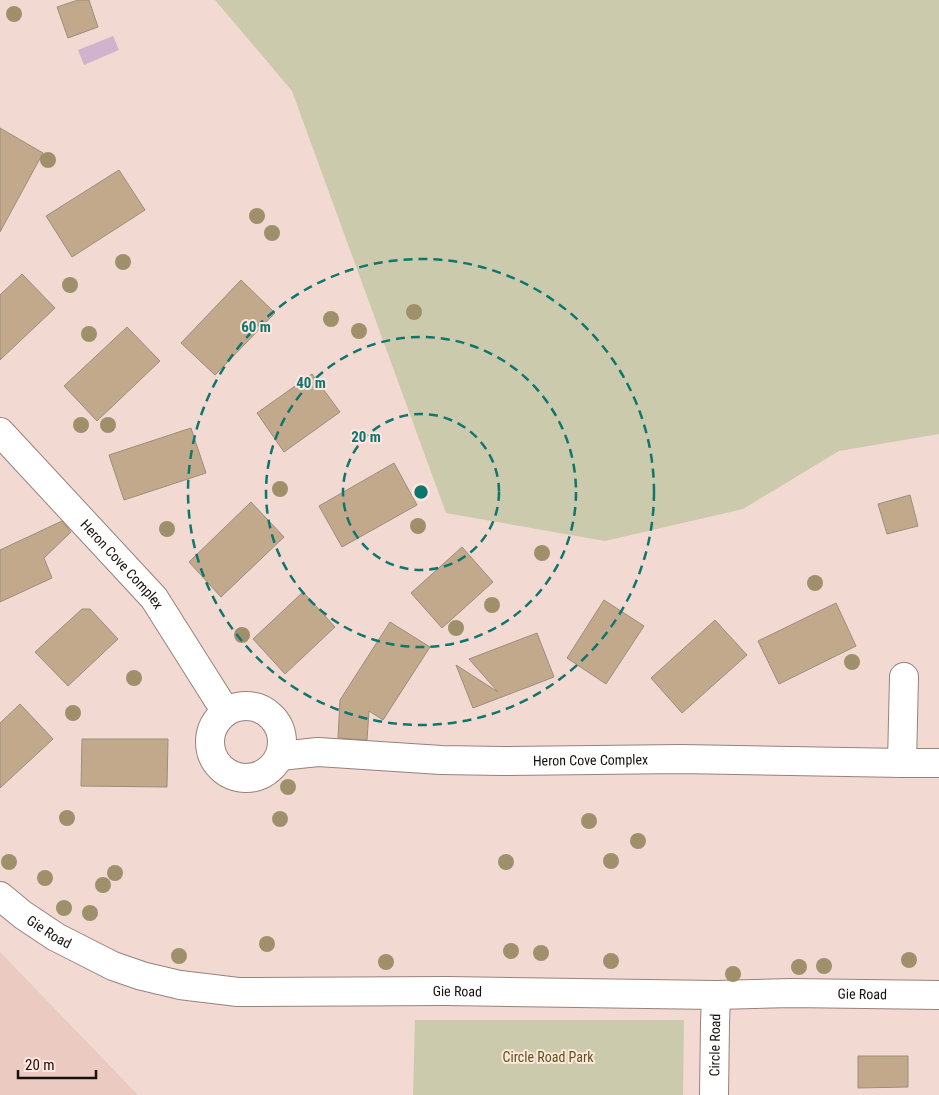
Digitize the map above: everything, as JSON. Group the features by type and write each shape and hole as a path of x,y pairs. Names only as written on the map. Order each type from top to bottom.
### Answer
{"street":[{"name":"Heron Cove Complex","path":"0,432 154,598 226,712"},
{"path":"902,764 904,677"},
{"path":"238,706 251,706 264,710 274,718 281,730 283,744 280,756 273,767 264,775 252,779 239,778 228,774 218,767 212,756 209,744 211,731 217,720 226,712 238,706"},
{"name":"Heron Cove Complex","path":"280,756 318,752 441,760 682,759 902,764 939,763"},
{"name":"Gie Road","path":"0,896 39,926 90,956 142,976 204,988 238,992 446,990 716,995 791,993 939,995"},
{"name":"Circle Road","path":"714,1095 716,995"}],"shaded area":[{"path":"113,36 119,50 84,65 78,50"},
{"path":"0,952 138,1095 0,1095"}],"green space":[{"path":"215,0 939,0 939,434 839,451 743,509 605,541 446,513 292,91"},
{"name":"Circle Road Park","path":"415,1020 684,1020 683,1095 413,1095"}],"building":[{"path":"78,0 89,0 98,27 68,38 57,7"},
{"path":"0,128 43,153 0,232"},
{"path":"119,170 145,210 72,257 46,216"},
{"path":"22,274 55,308 0,360 0,295"},
{"path":"241,280 275,313 215,375 181,343"},
{"path":"127,327 160,361 97,421 64,386"},
{"path":"312,374 340,412 284,452 257,413"},
{"path":"191,428 206,473 124,500 109,455"},
{"path":"394,463 417,505 342,547 319,506"},
{"path":"910,495 918,526 887,534 878,504"},
{"path":"251,502 284,537 221,597 189,562"},
{"path":"62,521 71,532 44,558 52,578 0,602 0,550"},
{"path":"462,547 493,582 442,628 411,593"},
{"path":"303,592 335,627 285,674 253,639"},
{"path":"604,600 644,626 606,684 567,658"},
{"path":"836,603 856,646 779,684 758,641"},
{"path":"82,609 90,609 118,639 68,686 35,652"},
{"path":"715,620 747,655 682,713 651,678"},
{"path":"390,622 430,647 383,720 369,711 367,740 338,738 340,700"},
{"path":"537,633 554,677 473,708 456,665 498,692 469,659"},
{"path":"20,704 53,739 0,788 0,723"},
{"path":"82,739 168,739 167,787 81,786"},
{"path":"858,1056 908,1056 908,1087 858,1088"}]}
